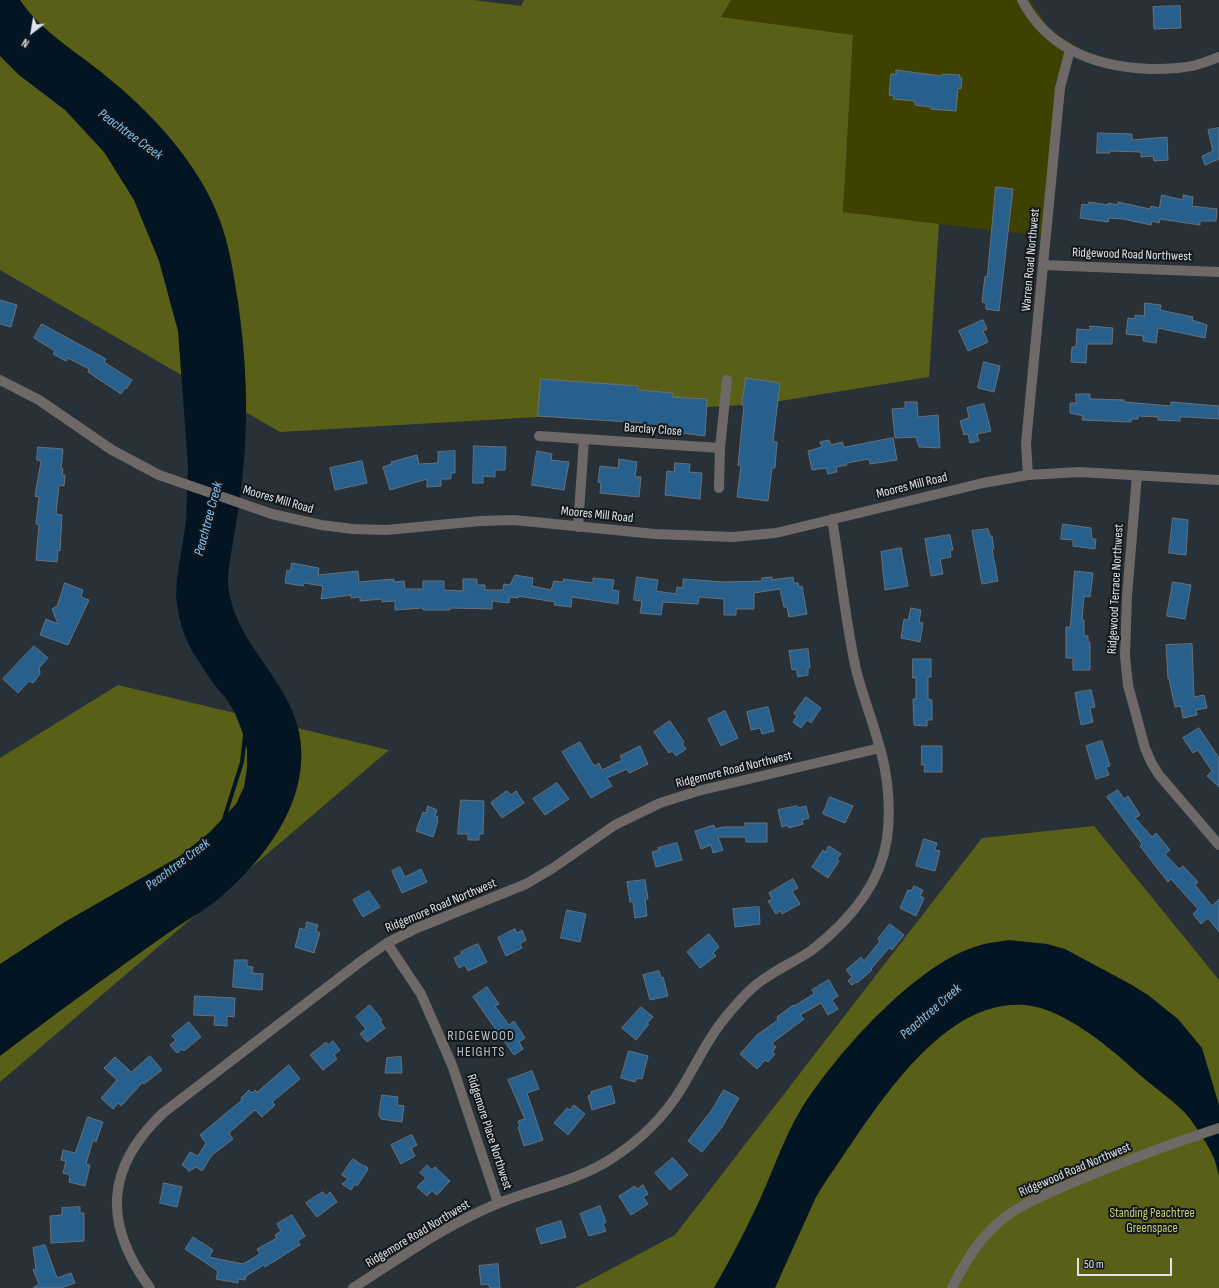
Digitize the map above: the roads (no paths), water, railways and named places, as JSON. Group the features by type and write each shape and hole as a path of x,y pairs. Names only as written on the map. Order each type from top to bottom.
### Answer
{"street":[{"path":"1022,0 1027,10 1045,31 1070,50 1096,62 1123,68 1169,69 1196,65 1219,57"},
{"name":"Warren Road Northwest","path":"1028,475 1026,443 1060,88 1070,50"},
{"name":"Ridgewood Road Northwest","path":"1043,264 1219,272"},
{"path":"719,488 720,448 727,380"},
{"name":"Moores Mill Road","path":"1,384 39,400 112,450 159,475 272,514 321,525 354,529 387,530 480,521 514,520 655,534 732,537 776,533 983,482 1028,475 1079,472 1219,480"},
{"name":"Barclay Close","path":"539,436 720,448"},
{"path":"578,527 584,439"},
{"name":"Ridgewood Terrace Northwest","path":"1137,475 1127,596 1125,656 1128,685 1145,748 1151,762 1159,775 1219,845"},
{"name":"Ridgemore Road Northwest","path":"354,1288 447,1229 498,1203 587,1172 610,1160 635,1142 654,1124 670,1104 715,1031 745,994 765,977 810,951 854,911 876,876 887,838 888,804 885,773 880,748 855,664 832,519"},
{"name":"Ridgemore Road Northwest","path":"150,1288 136,1270 127,1252 118,1220 118,1193 122,1172 136,1143 146,1130 164,1113 364,959 387,943 417,928 526,884 553,868 615,826 660,803 698,791 880,748"},
{"name":"Ridgemore Place Northwest","path":"387,943 420,994 452,1065 498,1203"},
{"name":"Ridgewood Road Northwest","path":"952,1288 978,1244 1003,1218 1018,1208 1034,1199 1099,1172 1219,1128"}],"water":[{"path":"0,0 20,0 44,28 111,80 148,113 172,140 187,160 207,191 217,213 228,246 238,302 246,386 245,450 238,510 228,573 231,602 238,621 248,640 284,693 293,712 299,732 301,756 299,779 293,801 283,823 256,862 239,880 212,904 140,953 0,1056 0,964 63,923 180,856 210,832 236,804 244,787 247,768 247,749 235,713 192,651 184,634 179,616 176,597 177,578 186,522 188,465 178,331 159,261 134,200 104,152 65,110 19,75 0,56"},
{"path":"1009,940 1047,944 1065,949 1132,985 1148,995 1178,1019 1202,1048 1219,1105 1219,1176 1211,1151 1200,1132 1186,1115 1171,1100 1096,1038 1068,1020 1039,1008 1025,1005 993,1008 963,1021 935,1041 909,1067 885,1096 863,1126 816,1197 775,1288 714,1288 750,1220 794,1121 815,1089 854,1040 876,1016 925,974 950,958 974,947"}],"waterway":[{"name":"Peachtree Creek","path":"224,819 242,762 245,736"}],"district":[{"name":"RIDGEWOOD HEIGHTS","path":"481,1044"}],"park label":[{"name":"Standing Peachtree Greenspace","path":"1152,1222"}]}
